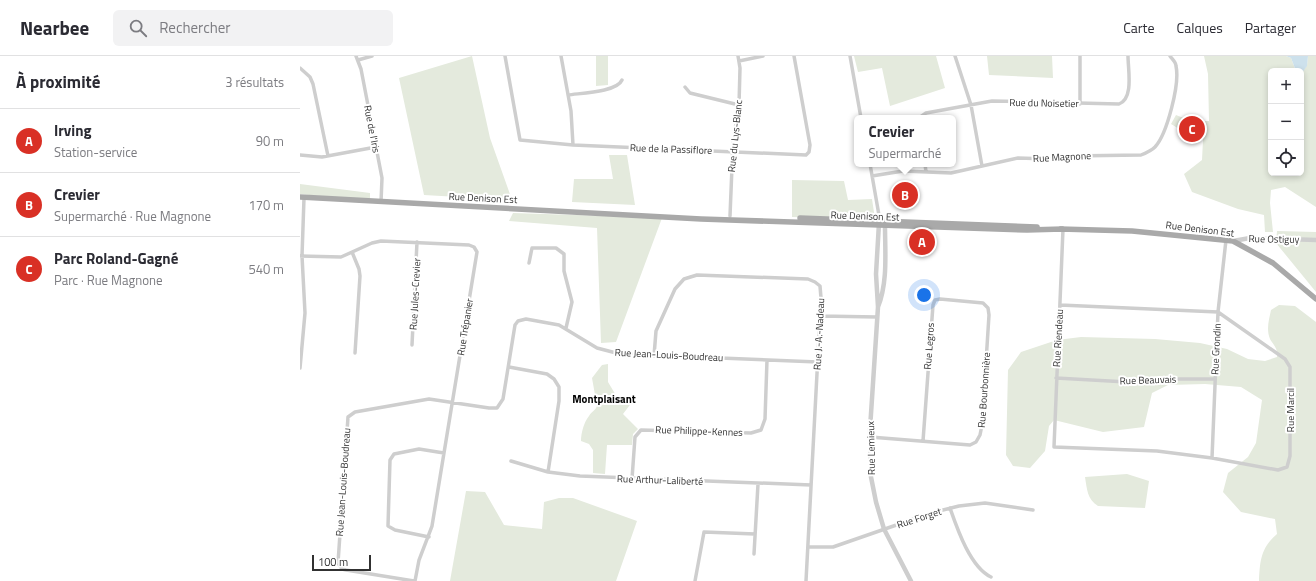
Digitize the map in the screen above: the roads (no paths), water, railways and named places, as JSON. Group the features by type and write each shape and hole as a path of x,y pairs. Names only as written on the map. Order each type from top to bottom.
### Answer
{"main road":[{"name":"Rue Denison Est","path":"302,197 666,216 1132,231 1226,240 1233,241 1273,263 1316,299"},
{"name":"Rue Denison Est","path":"666,216 730,216 879,223 885,226 1027,230 1063,229"}],"street":[{"path":"357,58 372,56"},
{"name":"Rue de la Passiflore","path":"504,56 520,140 573,145 802,155 808,154 810,145 794,56"},
{"path":"561,56 572,124 573,145"},
{"name":"Rue du Lys-Blanc","path":"730,216 732,152 739,105 738,56"},
{"path":"739,61 763,56"},
{"path":"850,56 860,115"},
{"path":"955,56 972,105 982,166"},
{"path":"1080,56 1080,104"},
{"name":"Rue du Noisetier","path":"923,115 926,113 992,101 1119,104 1124,102 1128,96 1128,56"},
{"name":"Rue Magnone","path":"872,176 903,171 951,173 1018,158 1049,159 1069,156 1141,155 1149,152 1155,147 1161,137 1175,98 1176,66 1170,56"},
{"name":"Rue de l'Iris","path":"357,58 382,178 381,202"},
{"path":"300,68 310,77 314,84 328,156"},
{"path":"568,95 611,89 620,84 622,80"},
{"path":"685,86 690,93 739,105"},
{"path":"300,155 314,157 328,156 376,147"},
{"name":"Rue Lemieux","path":"870,167 879,223 876,274 878,306 870,437 873,490 884,529 910,581"},
{"path":"925,167 926,172"},
{"path":"300,368 305,313 301,256 302,197"},
{"name":"Rue Lemieux","path":"878,306 881,298 885,261 885,226"},
{"name":"Rue Riendeau","path":"1054,447 1063,229"},
{"name":"Rue Ostiguy","path":"1233,241 1250,238 1316,240"},
{"name":"Rue Grondin","path":"1212,458 1218,312 1226,240"},
{"name":"Rue Trépanier","path":"301,256 341,257 377,242 417,242 472,245 477,252 453,402 429,537 420,560 415,581"},
{"name":"Rue Jules-Crevier","path":"412,345 417,242"},
{"path":"529,263 532,248 556,248 562,252 564,257 564,271 572,302 566,328"},
{"path":"352,252 359,269 360,276 355,354"},
{"name":"Rue J.-A.-Nadeau","path":"654,356 657,327 675,289 681,281 690,276 812,280 821,289 806,581"},
{"name":"Rue Legros","path":"923,441 933,305 935,300 940,299 983,303"},
{"name":"Rue Bourbonnière","path":"870,437 970,445 976,442 980,435 989,315 988,308 983,303"},
{"path":"1060,305 1218,312"},
{"name":"Rue Marcil","path":"1054,447 1157,451 1212,458 1278,470 1287,467 1290,456 1289,362 1218,312"},
{"path":"820,316 877,317"},
{"name":"Rue Jean-Louis-Boudreau","path":"415,581 346,570 338,563 347,421 349,415 355,412 422,400 453,402 489,408 500,406 504,400 516,325 518,321 526,318 555,324 566,328 593,346 624,355 818,362"},
{"name":"Rue Philippe-Kennes","path":"632,479 635,437 641,430 751,433 761,430 765,419 767,360"},
{"path":"509,367 547,374 554,379 559,387 559,401 548,472"},
{"name":"Rue Beauvais","path":"1056,378 1127,382 1167,378 1215,379"},
{"path":"429,537 395,530 388,526 390,460 394,454 419,449 444,453"},
{"name":"Rue Arthur-Laliberté","path":"511,461 548,472 632,479 811,486"},
{"path":"754,554 758,484"},
{"name":"Rue Forget","path":"808,547 833,547 950,508 985,503 1033,510"},
{"path":"950,508 965,544 981,569 991,577"},
{"path":"695,581 704,532 755,534"}],"water":[{"path":"1286,56 1308,56 1307,66 1304,70 1304,68 1295,68 1291,58"}],"place":[{"name":"Parc Roland-Gagné","path":"1192,129"},
{"name":"Crevier","path":"905,195"},
{"name":"Irving","path":"922,242"}],"district":[{"name":"Montplaisant","path":"604,399"}]}
